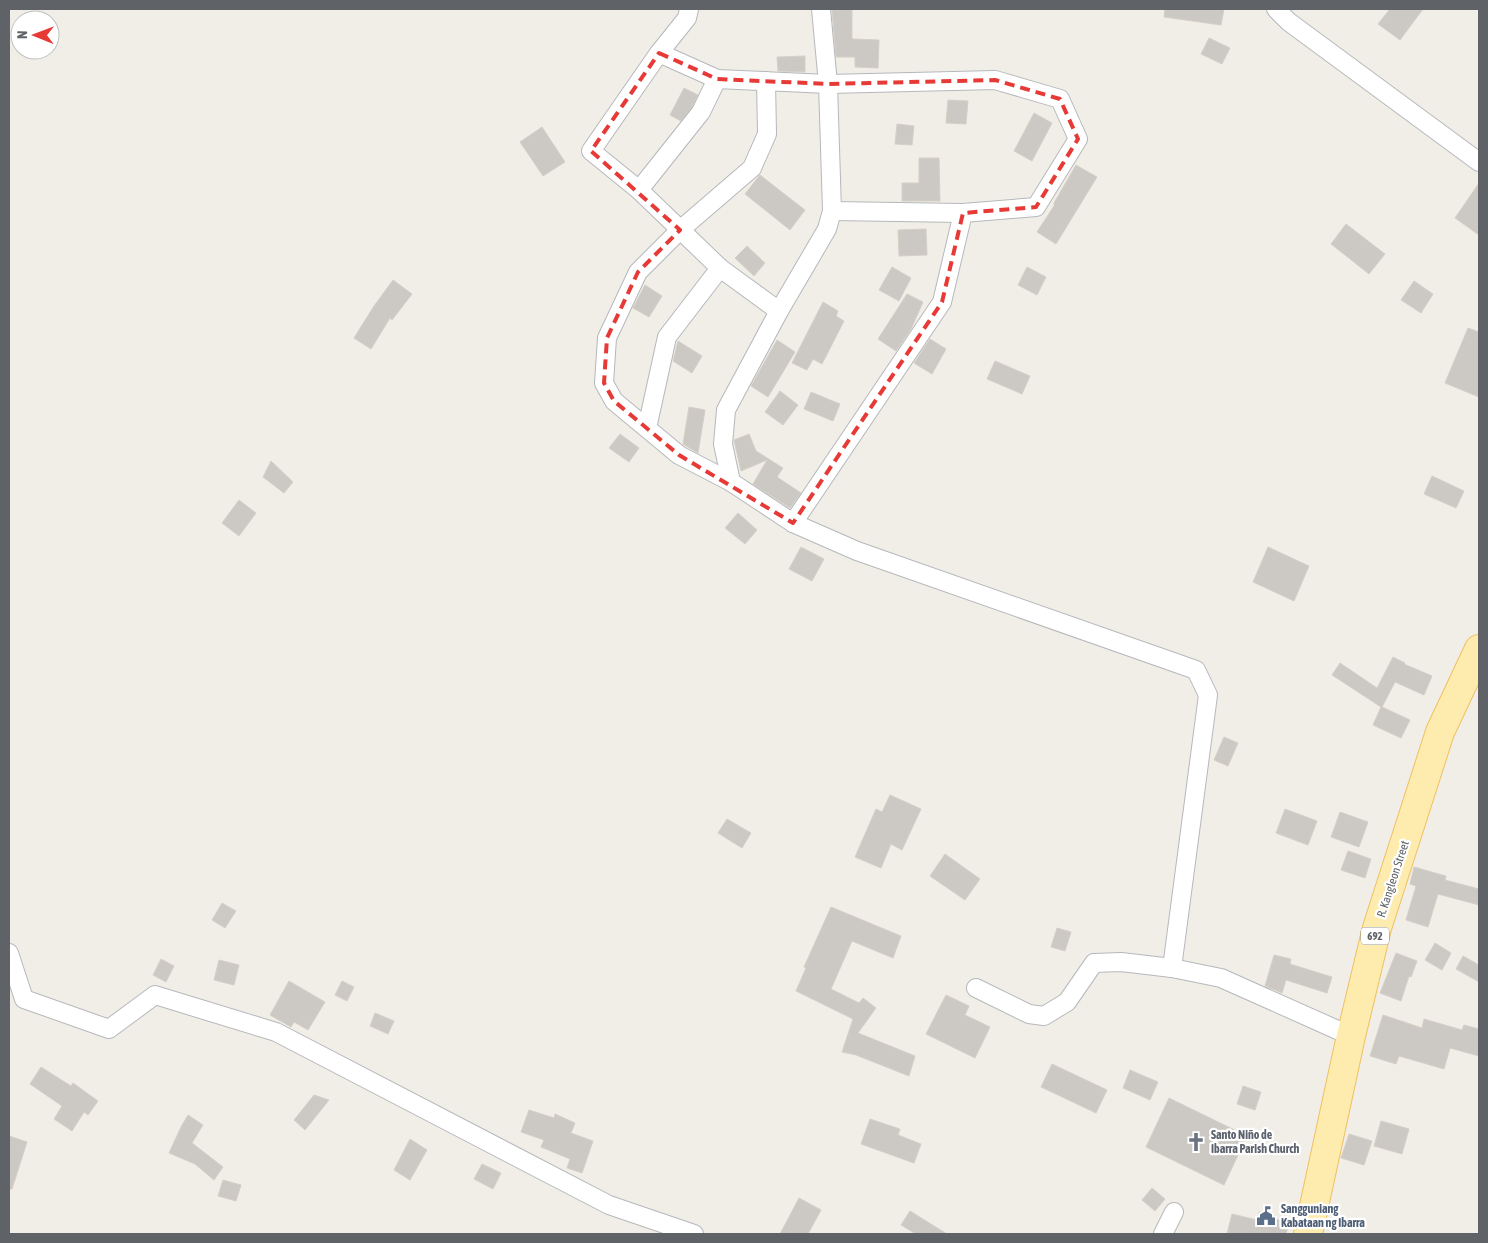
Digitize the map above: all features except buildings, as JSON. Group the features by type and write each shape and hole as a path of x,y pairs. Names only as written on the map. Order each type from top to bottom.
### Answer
{"main road":[{"name":"R. Kangleon Street","path":"1308,1234 1351,1036 1378,928 1440,732 1479,649"}],"street":[{"path":"689,9 687,18 659,54 591,151 639,190 720,268 779,311"},
{"path":"732,482 723,444 726,410 779,311 827,229 832,211 828,84 821,9"},
{"path":"1276,9 1289,22 1479,162"},
{"path":"659,54 717,79 828,84 995,80 1060,99 1078,139 1036,207 963,213 832,211"},
{"path":"639,190 701,112 717,79"},
{"path":"766,81 767,134 752,168 680,230 638,272 607,338 604,383 614,401 679,454 732,482 793,523 857,551 1196,670 1208,695 1172,968"},
{"path":"793,523 942,302 963,213"},
{"path":"648,428 667,337 720,268"},
{"path":"9,953 24,999 109,1029 155,995 276,1032 610,1206 694,1234"},
{"path":"976,988 1029,1014 1044,1016 1067,1002 1094,963 1121,962 1172,968 1221,978 1351,1036"},
{"path":"1163,1234 1174,1212"}],"highlighted area":[{"path":"659,53 717,79 828,84 995,80 1060,99 1078,139 1036,207 963,213 942,302 793,523 679,455 614,401 604,383 607,338 638,272 680,230 591,151"}],"place":[{"name":"Santo Niño de Ibarra Parish Church","path":"1196,1142"},
{"name":"Sangguniang Kabataan ng Ibarra","path":"1266,1216"}]}
